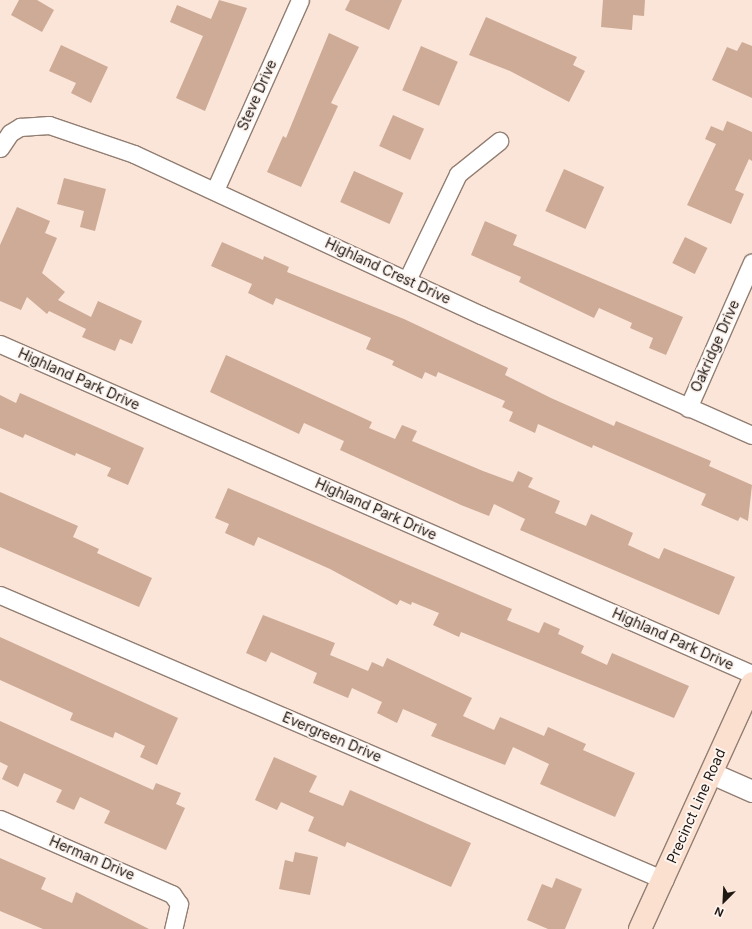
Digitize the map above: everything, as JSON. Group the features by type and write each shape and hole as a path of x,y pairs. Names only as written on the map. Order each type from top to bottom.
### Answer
{"main road":[{"name":"Precinct Line Road","path":"640,929 664,880 752,683"}],"street":[{"name":"Steve Drive","path":"215,190 300,0"},
{"name":"Highland Crest Drive","path":"0,148 10,133 20,127 49,125 71,130 215,190 407,280 688,408 752,435"},
{"path":"407,280 458,174 499,141"},
{"name":"Oakridge Drive","path":"688,408 752,262"},
{"name":"Highland Park Drive","path":"0,344 752,674"},
{"name":"Evergreen Drive","path":"0,595 664,880"},
{"path":"711,773 752,791"},
{"name":"Herman Drive","path":"0,819 124,871 172,894 179,904 172,929"}],"building":[{"path":"19,0 37,0 54,10 42,32 11,15"},
{"path":"219,0 247,8 205,111 176,98 203,36 170,22 177,5 211,19"},
{"path":"350,0 402,0 389,30 345,10"},
{"path":"603,0 645,0 644,16 633,15 632,30 601,27"},
{"path":"486,17 577,57 573,65 585,71 569,102 510,71 469,55"},
{"path":"329,33 359,47 331,103 338,106 301,187 267,172 283,136 286,138"},
{"path":"742,42 752,46 752,98 712,80 727,47 737,51"},
{"path":"61,45 108,67 91,103 71,93 76,83 49,71"},
{"path":"421,46 458,62 439,106 402,90"},
{"path":"393,115 424,129 410,160 379,146"},
{"path":"727,121 752,132 752,161 749,159 735,190 744,194 731,224 687,205 716,144 705,139 711,126 723,131"},
{"path":"564,169 604,187 585,229 545,211"},
{"path":"354,171 403,193 390,224 340,202"},
{"path":"64,178 106,189 95,231 80,227 84,211 57,204"},
{"path":"17,207 50,221 45,233 57,238 42,273 65,292 58,300 91,317 98,301 142,321 132,344 120,339 115,351 82,337 86,329 49,311 47,314 27,297 21,310 0,301 0,245"},
{"path":"485,221 517,235 513,245 683,317 666,355 649,348 653,338 630,328 632,323 599,308 594,318 519,282 521,277 471,255"},
{"path":"685,237 707,248 695,274 672,263"},
{"path":"222,242 263,260 264,256 289,267 287,272 404,319 508,368 505,375 551,398 614,426 616,421 711,461 709,466 752,485 748,521 740,517 738,521 701,505 706,494 593,445 592,448 538,424 535,433 509,421 513,412 502,407 505,401 438,372 436,377 425,372 422,379 392,365 394,361 366,349 371,338 276,298 273,305 248,293 252,284 211,266"},
{"path":"226,355 372,422 369,428 395,439 402,425 417,431 412,441 483,471 513,482 518,471 533,478 528,487 560,501 555,513 586,526 591,514 633,533 628,545 659,559 664,548 735,577 719,615 520,530 525,519 494,504 489,516 461,505 340,450 344,441 304,423 299,434 210,392"},
{"path":"20,393 144,448 128,485 107,476 111,468 76,453 75,456 25,434 23,438 0,428 0,395 16,403"},
{"path":"228,488 512,609 507,620 539,633 544,622 560,629 558,634 584,646 581,653 607,665 612,653 689,686 674,718 461,632 459,637 433,625 439,613 412,602 411,605 400,600 397,605 330,569 258,537 254,546 225,533 229,524 215,518"},
{"path":"0,492 78,526 73,537 99,549 97,553 152,578 139,607 0,547"},
{"path":"263,615 335,643 330,655 368,671 372,662 383,667 387,658 472,698 463,716 494,730 500,717 544,736 548,727 586,744 583,750 635,773 615,817 540,784 549,764 513,747 505,765 431,736 437,724 403,709 397,723 377,713 382,702 352,688 348,698 313,683 317,673 271,652 266,662 246,653"},
{"path":"0,637 178,718 157,765 140,757 145,746 115,732 113,738 70,720 73,713 0,680"},
{"path":"0,721 153,790 156,783 181,793 176,804 185,808 166,850 104,823 110,811 80,797 74,810 56,802 62,790 24,773 18,787 2,779 8,766 0,762"},
{"path":"274,757 317,776 309,792 343,806 350,790 471,843 451,887 347,842 345,847 308,831 314,817 281,802 277,810 255,800"},
{"path":"295,852 318,857 310,895 279,889 285,860 293,862"},
{"path":"0,858 46,878 41,889 72,903 76,892 149,929 43,929 0,911"},
{"path":"556,878 582,889 565,929 548,929 527,920 542,884 552,888"}]}
